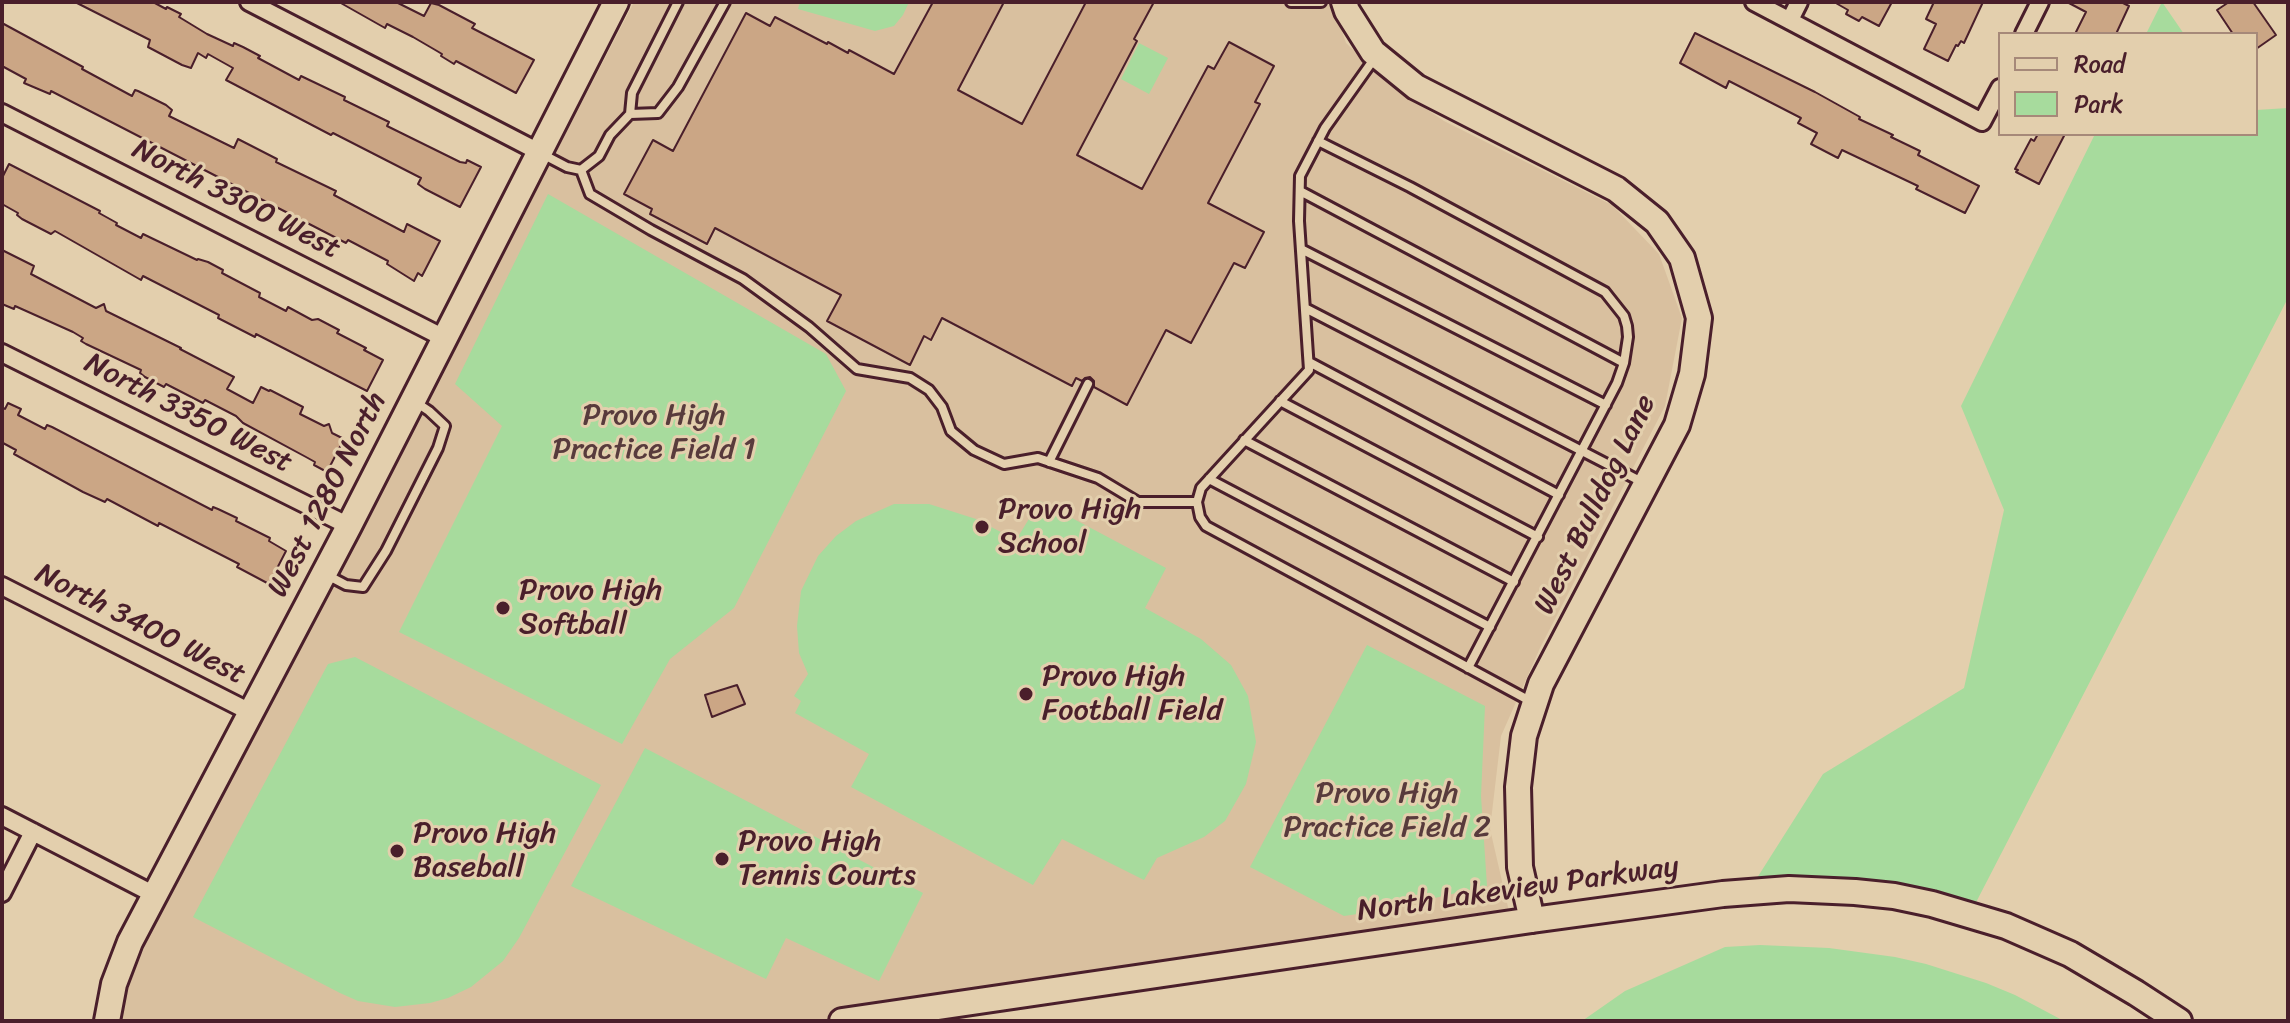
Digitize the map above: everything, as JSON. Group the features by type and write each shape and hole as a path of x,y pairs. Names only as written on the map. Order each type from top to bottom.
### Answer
{"street":[{"path":"249,2 539,152"},
{"name":"West 1280 North","path":"107,1021 121,963 325,574 616,2"},
{"name":"West Bulldog Lane","path":"1344,2 1377,55 1416,87 1616,189 1657,222 1682,258 1699,318 1692,374 1677,425 1541,684 1524,736 1518,787 1520,867 1532,920"},
{"path":"1754,2 1982,122 1998,92"},
{"path":"1790,20 1799,2"},
{"path":"2025,32 2040,2"},
{"name":"North 3300 West","path":"2,113 444,338"},
{"name":"North 3350 West","path":"2,353 349,526"},
{"name":"North 3400 West","path":"2,586 252,713"},
{"path":"2,816 155,895"},
{"path":"2,893 33,832"},
{"name":"North Lakeview Parkway","path":"842,1021 1532,920 1756,891 1822,889 1894,896 1969,914 2038,939 2101,972 2179,1021"}],"lane":[{"path":"539,152 567,167 581,170 599,156 610,135 630,114 632,93 678,2"},
{"path":"630,114 658,113 678,87 725,2"},
{"path":"1291,2 1321,2"},
{"path":"1377,55 1325,128 1300,176 1299,221 1309,370 1201,488 1197,502 1200,517 1206,526 1535,704"},
{"path":"1318,141 1605,292 1624,316 1627,326 1624,363 1606,405 1468,668"},
{"path":"581,170 590,194 743,279 809,327 857,369 910,378 929,390 942,407 951,431 974,450 1004,464 1038,458 1098,478 1138,502 1197,502"},
{"path":"1300,191 1624,363"},
{"path":"1301,249 1606,405"},
{"path":"1305,308 1646,484"},
{"path":"1309,362 1559,495"},
{"path":"1049,462 1088,384"},
{"path":"325,574 346,585 363,587 386,551 438,448 445,426 413,400"},
{"path":"1280,401 1538,537"},
{"path":"1244,440 1514,582"},
{"path":"1209,479 1490,627"}],"shaded area":[{"name":"Provo High School","path":"634,2 1332,2 1346,43 1388,83 1444,121 1612,205 1659,254 1682,318 1665,406 1540,648 1501,736 1490,829 1514,933 844,1021 121,1021 129,984 148,939"}],"green space":[{"path":"800,2 909,2 894,26 875,31 798,9"},
{"path":"2162,2 2183,32 2147,32"},
{"path":"1139,43 1168,58 1149,94 1121,79"},
{"path":"2288,108 2288,298 1970,914 1750,889 1823,774 1964,688 2004,510 1961,406 2094,136 2258,136 2258,110"},
{"name":"Provo High Practice Field 1","path":"548,194 826,354 846,391 734,608 670,659 622,744 399,632 502,426 455,384"},
{"path":"1040,501 1166,568 1145,608 1201,639 1231,665 1248,696 1256,742 1246,784 1225,821 1204,837 1157,858 1144,880 1062,839 1033,885 851,787 869,754 795,713 801,701 794,696 808,674 799,653 797,626 801,591 818,556 836,536 856,521 894,504 929,504 976,519 1016,540"},
{"name":"Provo High Practice Field 2","path":"1367,645 1485,706 1481,796 1487,886 1344,916 1250,867"},
{"name":"Provo High Baseball","path":"355,657 601,785 519,938 503,961 471,987 430,1003 395,1007 358,1001 193,917 328,664"},
{"name":"Provo High Tennis Courts","path":"645,748 923,893 879,981 786,938 766,979 571,886"},
{"path":"1725,947 1829,948 1926,964 1986,983 2064,1021 1582,1021 1625,991"}],"building":[{"path":"75,2 153,2 167,7 207,34 233,46 234,43 243,47 299,80 301,76 345,97 344,100 389,122 387,126 460,162 466,163 467,160 481,167 460,207 418,184 421,178 226,80 233,68 208,54 206,58 198,53 191,68 182,65 148,47 150,40"},
{"path":"339,2 396,2 424,16 431,3 439,5 475,24 472,28 534,60 516,93 456,61 454,64 413,37 387,24 385,28"},
{"name":"Provo High School","path":"933,2 1004,2 958,90 1022,124 1086,2 1154,2 1077,155 1142,189 1208,66 1214,69 1229,42 1274,66 1255,102 1260,104 1208,203 1264,232 1245,268 1234,263 1191,343 1166,330 1127,405 1094,387 1090,377 1082,381 1076,378 1072,386 942,318 931,340 924,336 910,365 827,321 841,295 715,228 707,244 650,214 652,209 624,194 653,140 673,151 746,13 770,26 775,17 894,74"},
{"path":"1834,2 1892,2 1879,26 1862,17 1859,21"},
{"path":"1934,2 1983,2 1964,43 1961,41 1956,45 1948,61 1924,49 1936,24 1926,19"},
{"path":"2067,2 2121,2 2129,6 2117,32 2076,32 2086,12"},
{"path":"2229,2 2253,2 2276,35 2258,48 2258,32 2232,32 2217,10"},
{"path":"2,23 132,96 135,90 166,105 172,110 169,116 234,148 238,139 277,159 276,162 336,191 334,195 404,232 407,224 440,241 422,276 418,273 414,281 387,264 388,261 348,240 346,243 51,91 50,94 24,83 26,79 2,66"},
{"path":"1695,33 1815,92 1920,151 1918,155 1979,186 1965,213 1916,189 1918,186 1842,150 1838,158 1811,144 1817,133 1798,123 1801,118 1729,81 1726,88 1680,63"},
{"path":"2037,136 2064,136 2039,184 2015,169 2031,139 2034,141"},
{"path":"9,164 100,211 116,225 141,238 143,234 197,260 208,262 260,293 259,297 286,311 288,307 339,330 337,333 383,360 367,391 256,334 255,337 143,276 141,280 55,231 51,234 22,219 2,204 2,178"},
{"path":"2,250 34,266 31,274 96,308 104,304 106,311 234,377 227,389 253,403 261,387 303,407 300,414 324,426 329,424 332,433 344,439 327,472 236,416 166,384 164,387 145,377 141,370 81,341 83,338 73,332 15,306 14,309 2,304"},
{"path":"8,403 21,409 18,415 45,429 47,425 52,427 212,510 213,507 237,518 236,521 270,538 269,541 286,551 269,584 237,567 239,564 159,523 158,526 107,499 105,502 83,492 14,454 16,450 2,444 2,407 5,409"},
{"path":"737,685 745,704 712,717 705,695"}],"place":[{"name":"Provo High School","path":"982,527"},
{"name":"Provo High Softball","path":"503,608"},
{"name":"Provo High Football Field","path":"1026,694"},
{"name":"Provo High Baseball","path":"397,851"},
{"name":"Provo High Tennis Courts","path":"722,859"}]}
